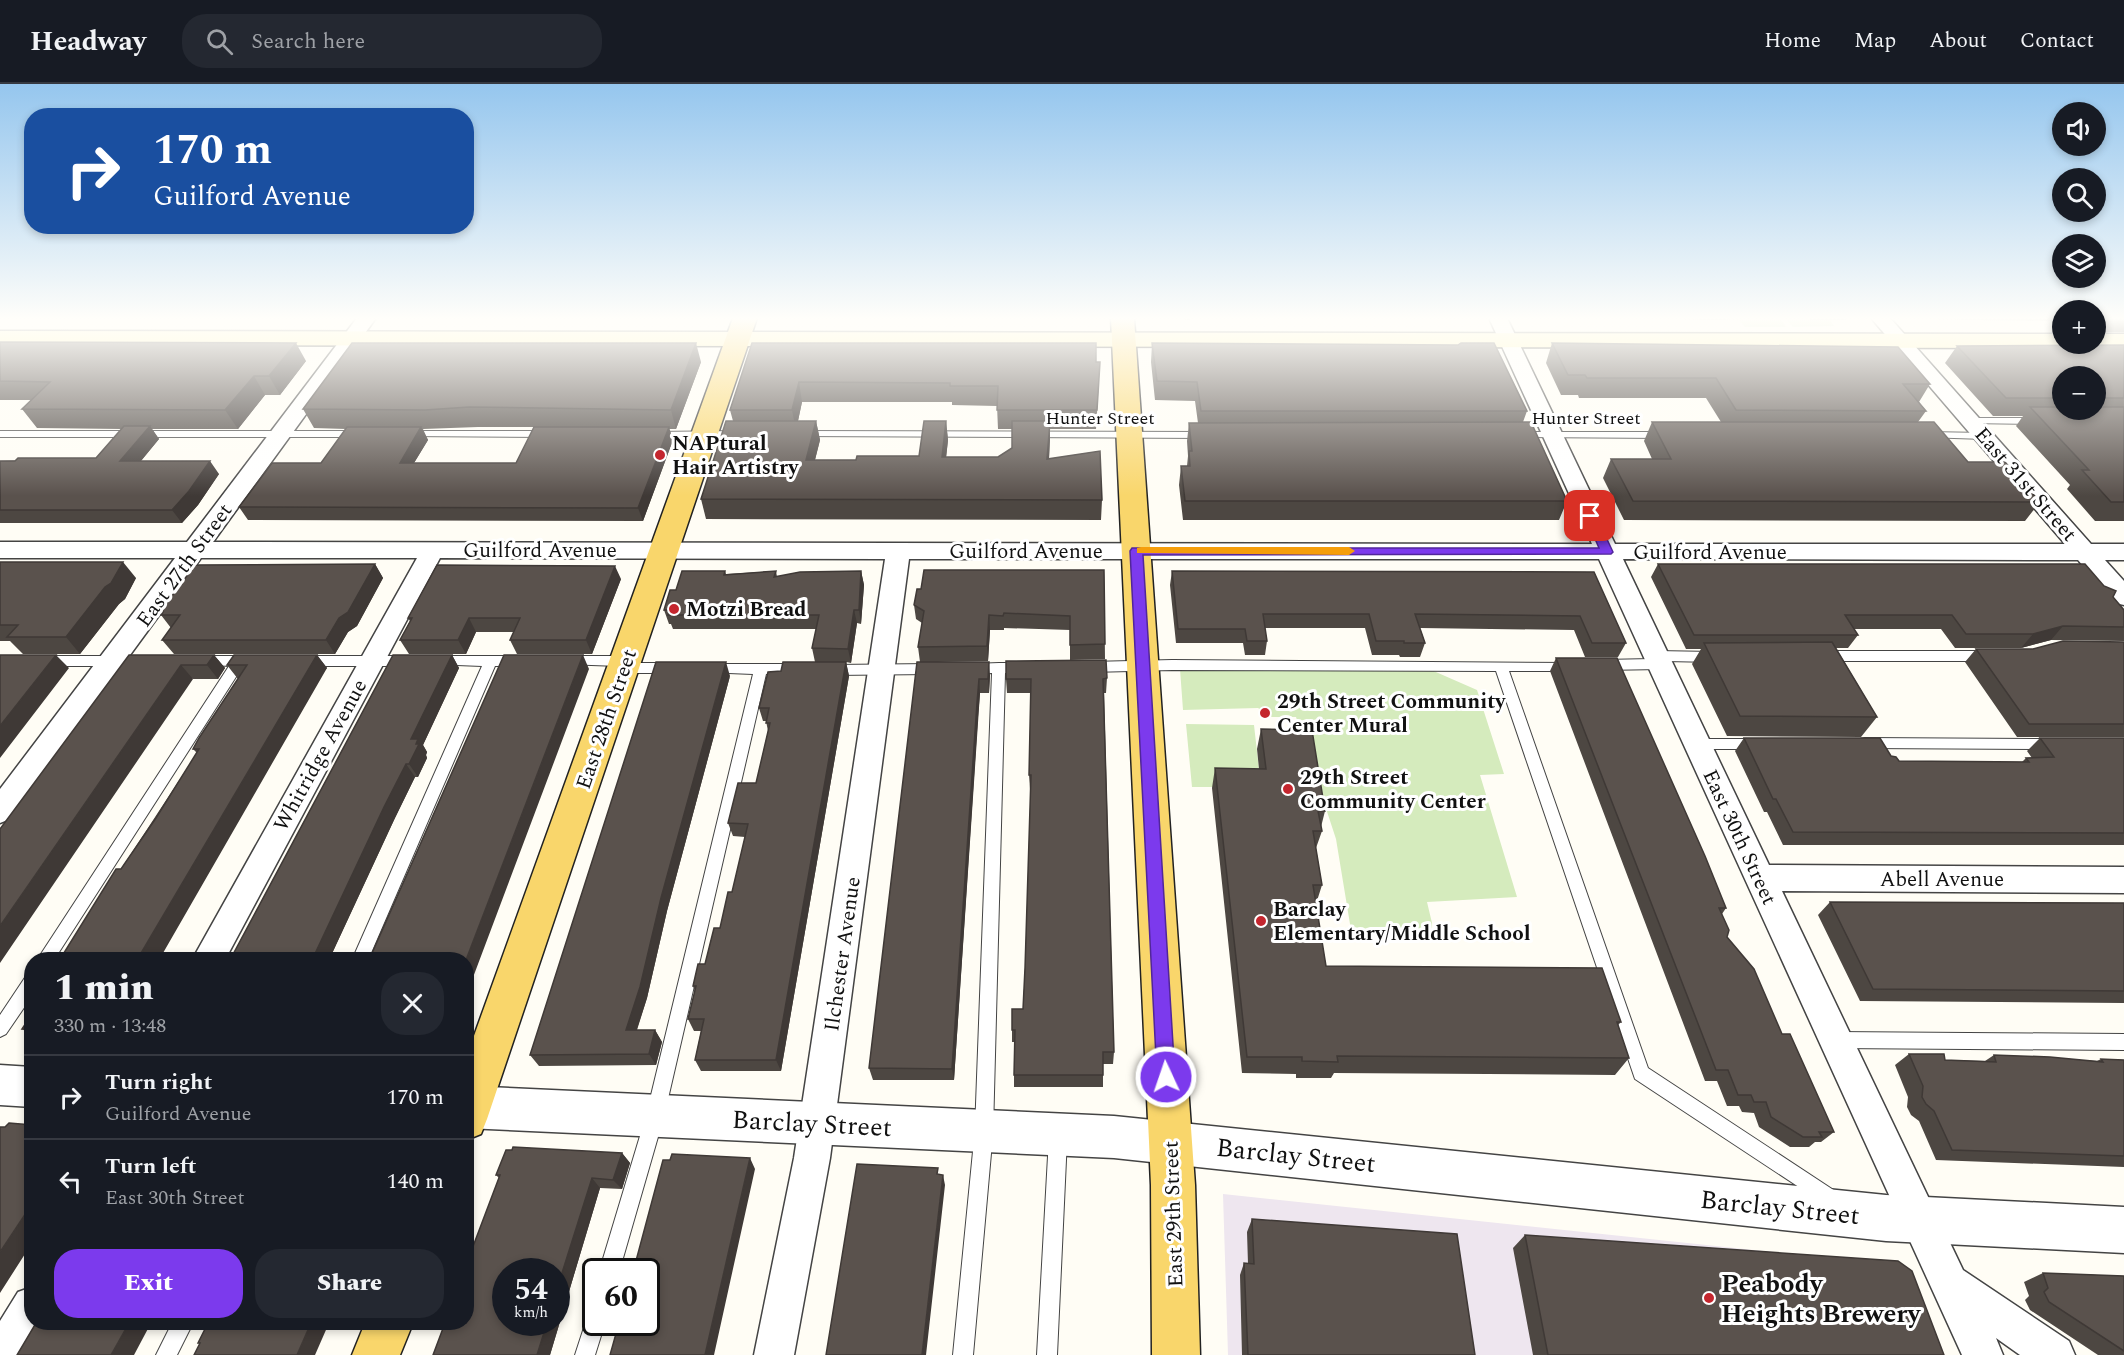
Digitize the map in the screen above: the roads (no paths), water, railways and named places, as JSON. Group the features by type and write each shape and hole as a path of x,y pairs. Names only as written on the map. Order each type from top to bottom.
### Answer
{"main road":[{"name":"East 28th Street","path":"474,1094 724,377"},
{"name":"East 29th Street","path":"1126,377 1170,1142 1176,1277 1176,1355"},
{"path":"376,1355 385,1330"}],"street":[{"name":"East 27th Street","path":"0,811 119,661 194,550 323,377"},
{"name":"East 30th Street","path":"1525,377 1983,1355"},
{"name":"East 31st Street","path":"1933,377 2124,597"},
{"name":"Guilford Avenue","path":"0,550 2124,552"},
{"name":"Whitridge Avenue","path":"212,952 433,550"},
{"name":"Ilchester Avenue","path":"774,1355 817,1123 898,550"},
{"name":"Abell Avenue","path":"1759,878 2124,880"},
{"name":"Barclay Street","path":"474,1111 655,1116 1059,1134 1170,1142 1921,1221 2124,1230"},
{"path":"1950,1284 2055,1355"},
{"path":"2,1355 24,1319"}],"lane":[{"path":"1909,435 2052,421"},
{"path":"0,434 367,434"},
{"path":"403,434 558,434"},
{"path":"642,435 752,434"},
{"name":"Hunter Street","path":"787,435 1212,435"},
{"name":"Hunter Street","path":"1505,435 1671,435"},
{"path":"1812,656 2000,656"},
{"path":"1080,667 1587,665 1724,657"},
{"path":"34,661 119,661"},
{"path":"194,661 261,661"},
{"path":"50,952 239,661"},
{"path":"295,661 536,661"},
{"path":"364,952 491,661"},
{"path":"559,661 686,669 1034,668"},
{"path":"1502,666 1641,1073 1856,1215"},
{"path":"963,1355 984,1131 999,668"},
{"path":"613,1258 655,1116 761,669"},
{"path":"1697,744 1770,744"},
{"path":"1851,744 2069,744"},
{"path":"0,1029 24,993"},
{"path":"1835,1040 2124,1042"},
{"path":"1047,1355 1059,1134"},
{"path":"166,1355 179,1330"},
{"path":"585,1355 591,1336"}],"place":[{"name":"NAPtural Hair Artistry","path":"660,455"},
{"name":"Motzi Bread","path":"674,609"},
{"name":"29th Street Community Center Mural","path":"1265,713"},
{"name":"29th Street Community Center","path":"1288,789"},
{"name":"Barclay Elementary/Middle School","path":"1261,921"},
{"name":"Peabody Heights Brewery","path":"1709,1298"}]}
